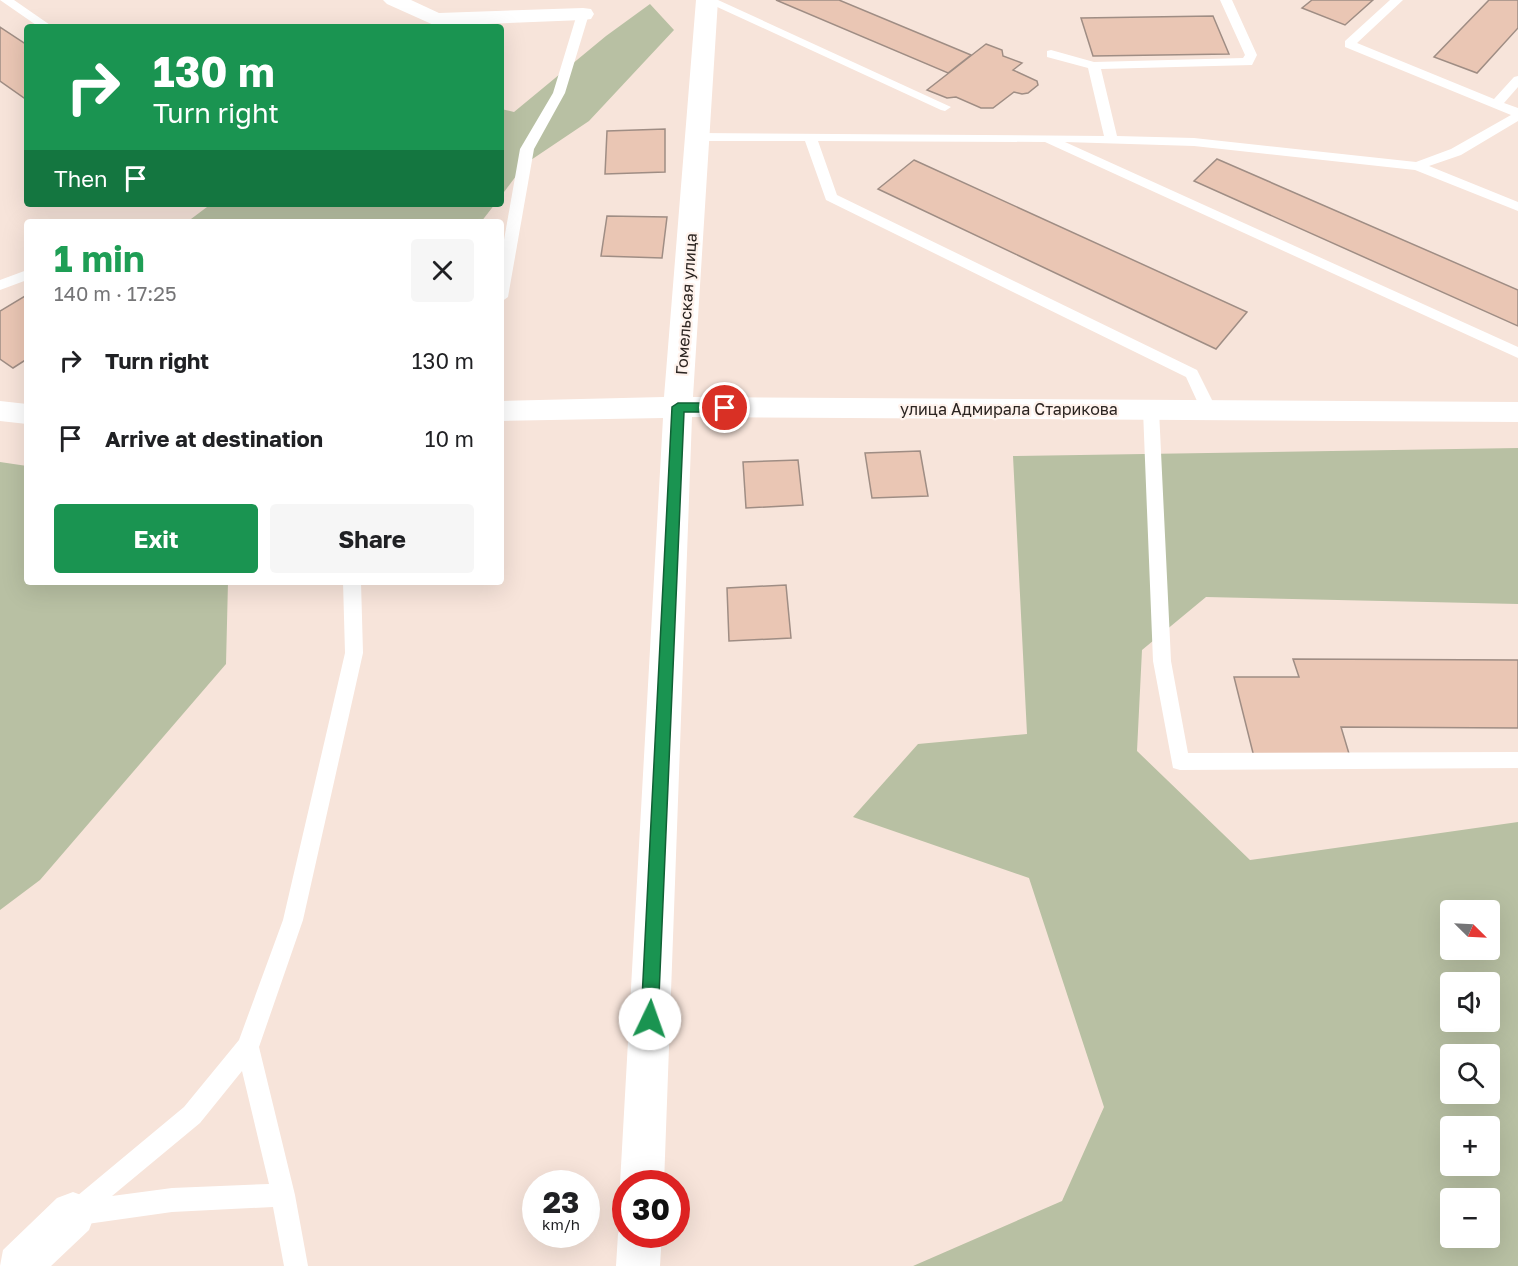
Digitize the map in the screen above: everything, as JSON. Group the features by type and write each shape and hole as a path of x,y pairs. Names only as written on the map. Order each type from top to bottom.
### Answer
{"street":[{"path":"394,0 436,20 583,14"},
{"name":"Гомельская улица","path":"643,1170 678,407 708,0"},
{"name":"улица Адмирала Старикова","path":"504,411 678,407 1518,412"},
{"path":"0,411 24,414"},
{"path":"19,1266 73,1214"},
{"path":"638,1266 639,1248"}],"lane":[{"path":"6,0 42,24"},
{"path":"708,0 945,107"},
{"path":"1051,54 1095,66 1248,62 1251,55 1226,0"},
{"path":"1397,0 1349,44 1518,115"},
{"path":"504,280 527,149 560,93 583,14"},
{"path":"1095,66 1112,140"},
{"path":"1495,105 1518,80"},
{"path":"1417,166 1456,152 1518,115"},
{"path":"698,137 1044,138 1194,142 1417,166 1518,207"},
{"path":"810,137 831,197 1192,374 1209,410"},
{"path":"1044,138 1518,353"},
{"path":"0,285 24,276"},
{"path":"1151,410 1162,661 1180,762 1518,760"},
{"path":"73,1214 192,1115 248,1047 293,920 354,652 352,585"},
{"path":"248,1047 283,1195 296,1266"},
{"path":"73,1214 172,1200 283,1195"}],"green space":[{"path":"650,4 674,30 589,121 525,164 504,192 504,110 514,112 606,36"},
{"path":"207,207 493,207 483,219 191,219"},
{"path":"1518,448 1518,604 1206,597 1142,650 1137,751 1250,860 1518,822 1518,1266 913,1266 1062,1201 1104,1107 1029,878 853,817 918,744 1027,734 1013,456"},
{"path":"0,462 24,466 24,585 228,585 226,664 40,880 0,910"}],"building":[{"path":"776,0 839,0 971,55 948,73"},
{"path":"1312,0 1373,0 1345,25 1302,8"},
{"path":"1489,0 1518,0 1518,28 1477,73 1434,57"},
{"path":"1213,16 1229,54 1093,56 1081,18"},
{"path":"0,27 24,43 24,98 0,81"},
{"path":"986,44 1002,50 1003,56 1022,63 1013,70 1037,81 1038,85 1028,93 1014,92 993,108 981,108 956,97 947,98 927,90"},
{"path":"665,129 665,172 605,174 607,131"},
{"path":"1217,159 1518,290 1518,326 1194,181"},
{"path":"914,160 1247,312 1216,349 878,189"},
{"path":"607,216 667,217 662,258 601,256"},
{"path":"24,297 24,361 13,368 0,359 0,311"},
{"path":"920,451 928,496 872,498 865,453"},
{"path":"798,460 803,505 746,508 743,462"},
{"path":"786,585 791,638 729,641 727,588"},
{"path":"1293,659 1518,660 1518,728 1341,727 1350,757 1254,757 1234,677 1299,677"}],"route":[{"path":"650,1019 678,407 725,408"}]}
